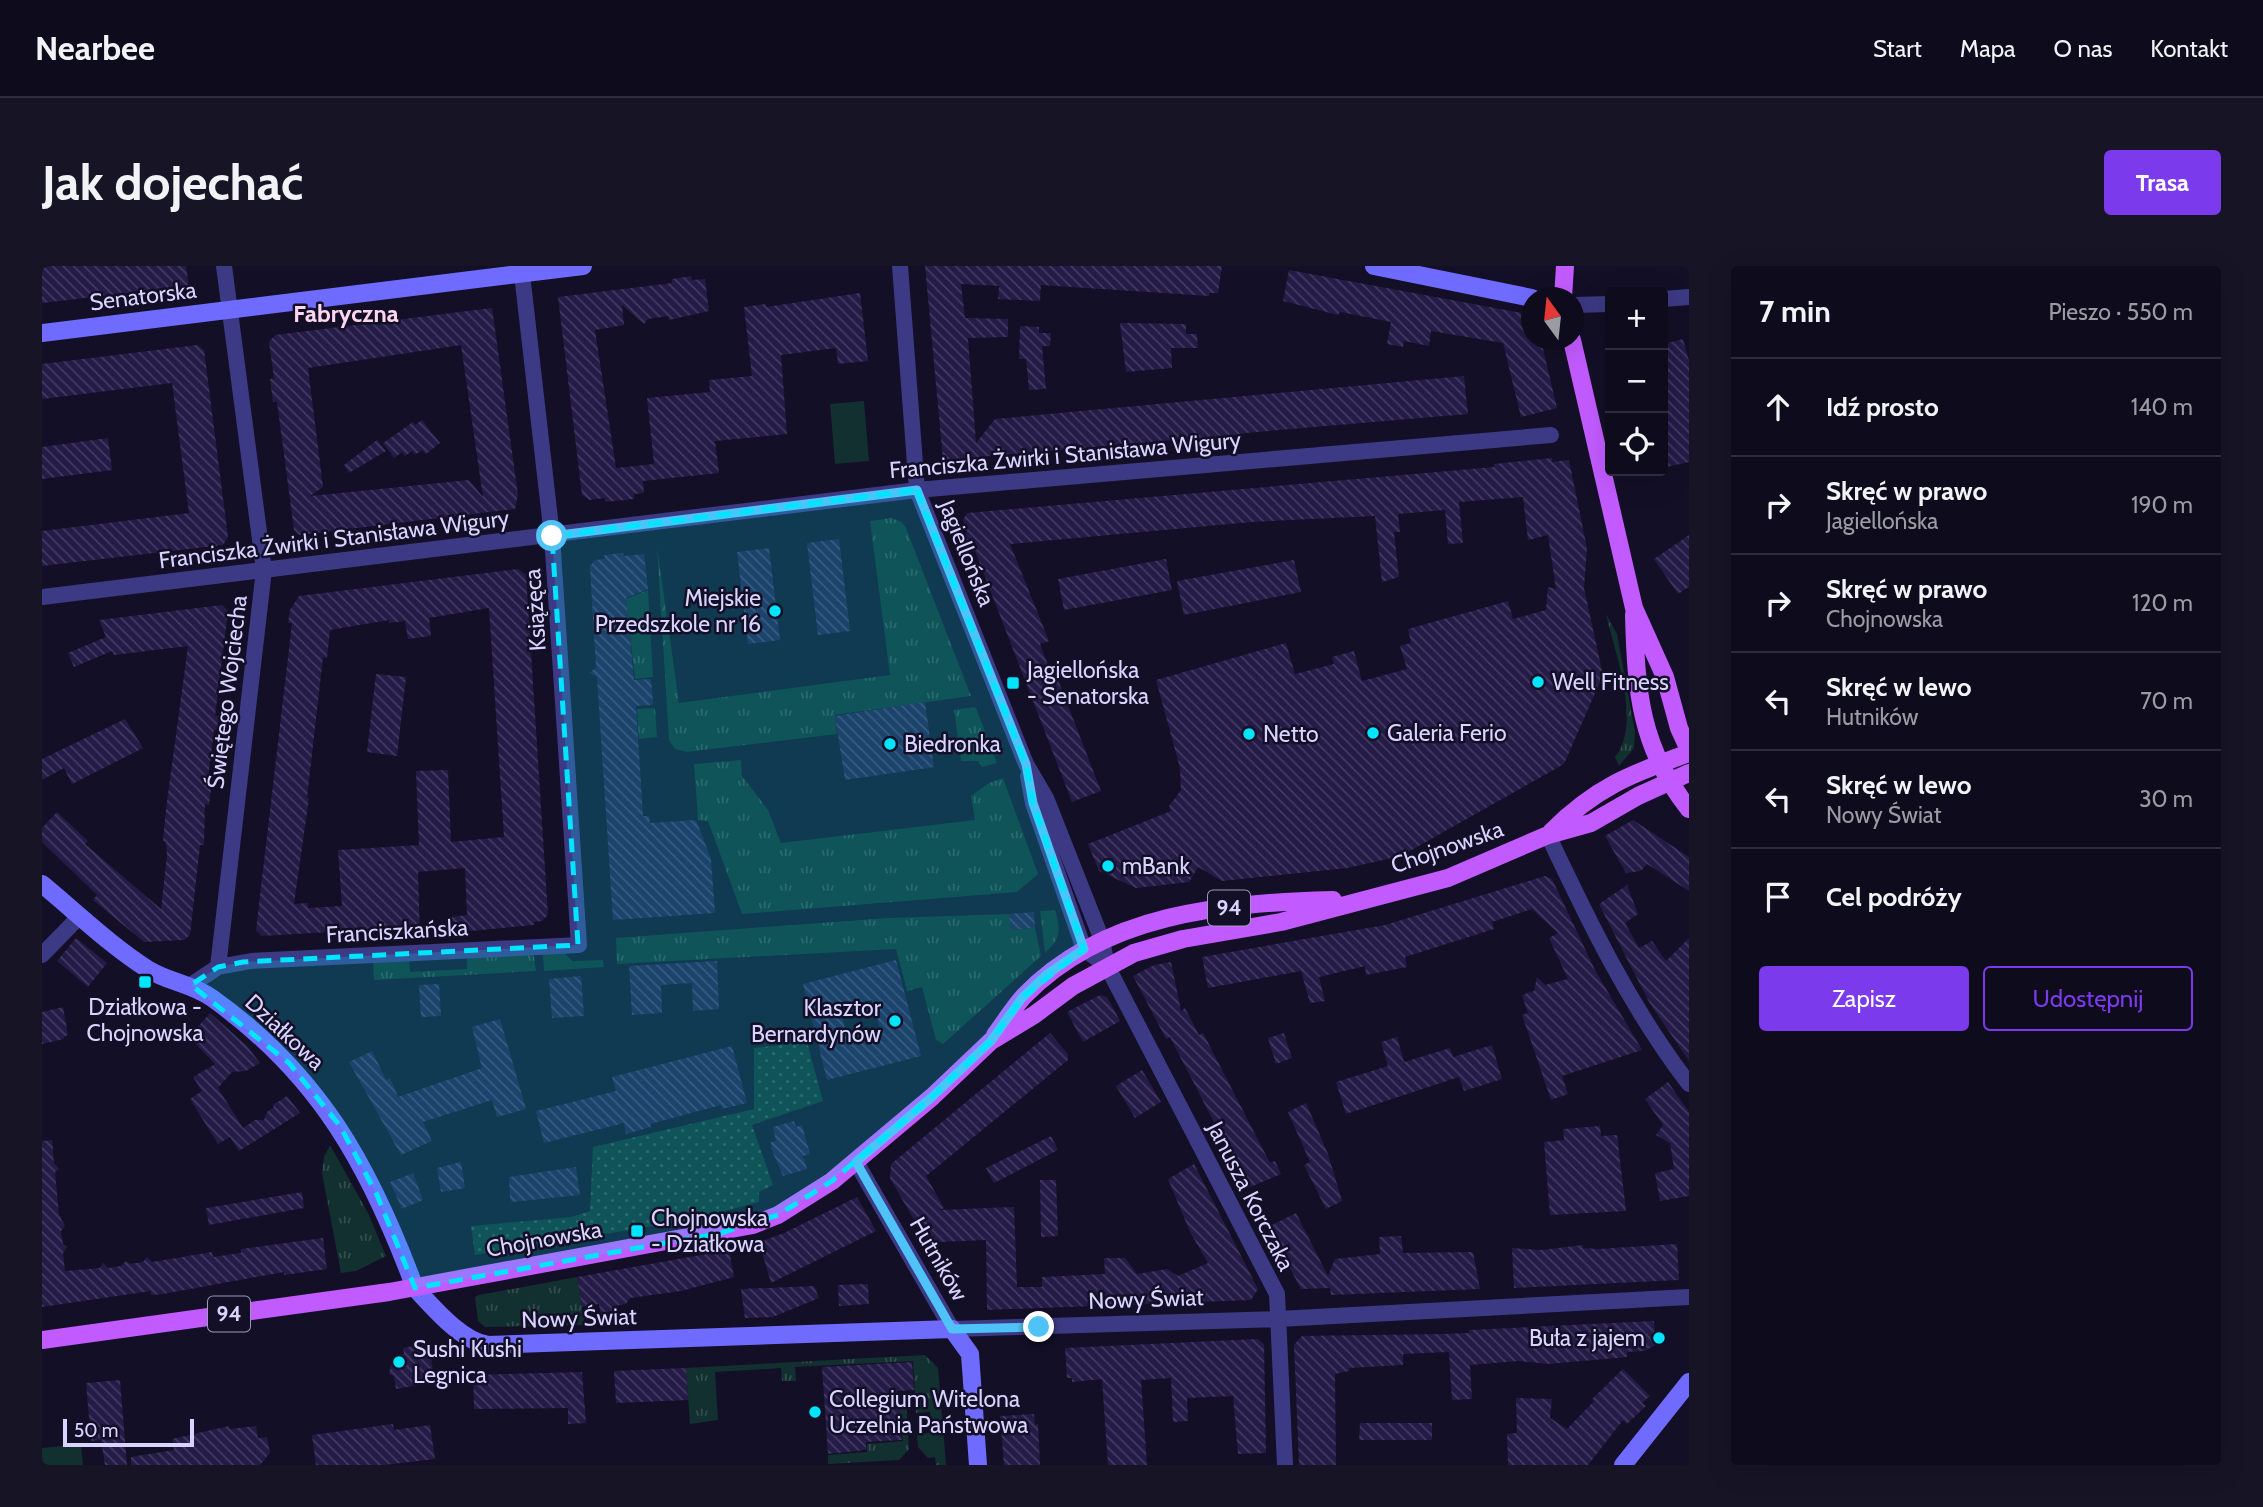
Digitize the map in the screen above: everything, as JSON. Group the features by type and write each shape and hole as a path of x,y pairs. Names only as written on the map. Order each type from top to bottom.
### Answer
{"main road":[{"path":"1564,287 1565,266"},
{"name":"94","path":"1574,350 1634,608 1665,677 1679,728 1689,752"},
{"name":"94","path":"1634,608 1636,684 1647,734 1659,764"},
{"name":"Chojnowska","path":"1548,835 1595,793 1623,776 1689,752"},
{"path":"1659,764 1689,809"},
{"name":"Chojnowska","path":"42,1340 415,1288 745,1227 778,1215 802,1202 856,1162 932,1097 991,1041 1107,966 1152,946 1281,922 1448,878 1548,835 1591,823 1689,773"},
{"name":"Chojnowska","path":"991,1041 1022,998 1054,969 1084,949 1144,923 1179,915 1277,902 1360,900"}],"street":[{"name":"Świętego Wojciecha","path":"218,967 264,570 224,266"},
{"name":"Senatorska","path":"42,333 583,266"},
{"name":"Jagiellońska","path":"900,266 917,490 1026,764 1046,798 1102,940 1107,966"},
{"path":"1374,266 1521,296"},
{"name":"Książęca","path":"522,274 552,536 579,945"},
{"path":"1668,299 1689,297"},
{"path":"1584,305 1605,304"},
{"name":"Franciszka Żwirki i Stanisława Wigury","path":"42,597 917,490 1551,435"},
{"name":"Jagiellońska","path":"1026,764 1033,803 1084,949"},
{"path":"1548,835 1624,988 1652,1035 1689,1084"},
{"name":"Działkowa","path":"42,884 152,972 191,985 212,998 289,1063 340,1126 377,1195 415,1288"},
{"path":"42,955 80,916"},
{"name":"Franciszkańska","path":"218,967 287,959 579,945"},
{"path":"1084,949 1107,966"},
{"name":"Janusza Korczaka","path":"1107,966 1277,1294 1284,1465"},
{"path":"191,985 218,967"},
{"name":"Hutników","path":"856,1162 952,1329 970,1354 978,1465"},
{"name":"Nowy Świat","path":"415,1288 448,1320 485,1345 1278,1319 1689,1297"},
{"path":"1623,1465 1689,1382"}],"highlighted area":[{"path":"917,490 1026,764 1033,803 1084,949 1022,998 991,1041 932,1097 832,1181 778,1215 721,1233 415,1288 377,1195 340,1126 289,1063 191,985 218,967 243,962 578,945 552,536"}],"green space":[{"path":"864,401 869,461 835,464 830,404"},
{"path":"891,518 902,522 906,528 971,696 835,715 837,734 686,752 675,749 669,740 657,547 679,703 890,675 870,521"},
{"path":"648,590 653,677 635,679 626,599"},
{"path":"1606,614 1617,634 1635,732 1634,748 1619,766 1615,757 1623,743 1626,708 1620,668"},
{"path":"974,707 997,763 982,767 978,761 961,761 954,710"},
{"path":"655,708 657,737 639,739 637,709"},
{"path":"741,760 742,776 768,810 781,843 975,820 971,796 989,783 1003,778 1038,874 1017,892 742,914 708,821 698,820 694,764"},
{"path":"1055,910 1057,938 1045,953 1040,911"},
{"path":"1009,914 1011,930 1035,928 1041,956 943,1044 936,1040 922,987 907,991 896,949 617,964 616,938 888,918"},
{"path":"547,951 563,951 572,961 603,960 604,967 544,971 543,956"},
{"path":"530,953 534,956 536,971 374,980 373,962 409,959 410,972 467,969 467,956"},
{"path":"807,1042 823,1101 752,1125 773,1185 759,1192 759,1202 691,1220 475,1255 471,1226 571,1217 590,1211 593,1147 754,1109 754,1048"},
{"path":"330,1145 368,1213 386,1256 356,1271 341,1273 322,1173 324,1157"},
{"path":"577,1277 585,1325 485,1327 478,1321 475,1297 479,1295"},
{"path":"925,1355 938,1368 946,1465 936,1465 935,1457 928,1458 918,1447 917,1434 931,1433 930,1412 916,1413 913,1361 795,1367 796,1381 782,1381 781,1368 715,1372 718,1420 690,1424 686,1368"},
{"path":"898,1399 906,1403 909,1449 899,1460 828,1464 828,1455 867,1452 867,1444 903,1441"},
{"path":"81,1444 83,1465 42,1465 42,1448"}],"building":[{"path":"42,266 186,266 189,286 42,303"},
{"path":"925,266 1222,266 1218,293 1209,293 1209,296 1041,285 1040,301 998,299 999,286 961,284 965,318 1008,319 1008,337 968,338 976,443 995,419 1464,376 1468,414 1245,433 1197,442 1197,438 943,460"},
{"path":"1289,270 1521,313 1521,350 1543,350 1557,408 1521,417 1503,343 1431,331 1429,346 1404,341 1403,347 1387,344 1391,322 1340,312 1338,315 1283,301"},
{"path":"691,276 692,280 705,279 709,311 669,320 668,316 648,319 644,324 622,305 624,325 595,330 616,468 654,464 647,398 710,392 709,380 752,376 744,307 766,304 766,307 860,293 868,361 838,364 836,348 781,355 787,434 715,441 719,473 643,481 644,493 634,494 634,499 605,502 605,498 589,500 582,495 558,297 672,283 672,279"},
{"path":"492,308 518,495 515,509 299,535 294,530 277,402 273,402 270,379 274,378 269,342 275,335","holes":["461,345 483,497 469,480 310,496 323,487 308,368"]},
{"path":"1120,323 1186,324 1186,334 1197,334 1198,348 1171,348 1172,368 1126,372"},
{"path":"1020,326 1039,327 1039,333 1051,333 1050,346 1042,346 1046,389 1029,390 1026,359 1019,359"},
{"path":"1683,339 1689,361 1689,462 1668,467 1668,350 1668,343"},
{"path":"197,345 204,350 228,537 223,545 42,566 42,531 189,513 172,383 42,399 42,364"},
{"path":"422,420 440,443 426,454 422,450 415,455 412,451 405,456 402,452 394,458 383,443 413,422 415,425"},
{"path":"108,438 112,470 42,479 42,447"},
{"path":"377,440 386,451 349,473 344,465"},
{"name":"Galeria Ferio","path":"1552,458 1552,462 1569,460 1587,548 1584,588 1603,675 1564,764 1401,856 1347,868 1222,881 1198,867 1189,882 1136,888 1099,871 1088,844 1171,811 1169,806 1181,790 1180,768 1156,680 1286,643 1295,674 1334,664 1332,657 1354,651 1362,681 1407,669 1400,646 1411,643 1408,629 1508,601 1513,619 1546,610 1548,587 1556,589 1548,535 1528,540 1523,497 1459,502 1463,543 1448,544 1445,510 1398,514 1400,532 1394,532 1399,577 1382,582 1375,516 1252,522 1010,544 1049,641 1040,644 1051,673 1055,672 1101,791 1072,802 975,551 970,553 963,534 967,533 963,520 967,513 1494,467 1494,464"},
{"path":"1689,535 1689,587 1678,594 1654,559"},
{"path":"839,539 850,631 818,635 807,543"},
{"path":"769,548 780,640 748,644 737,552"},
{"path":"623,553 624,556 644,554 648,589 626,598 634,680 651,679 652,691 653,705 636,706 643,816 649,816 650,823 696,820 711,859 715,913 613,920 597,677 589,673 596,668 590,566 595,560 605,559 604,555"},
{"path":"1166,559 1172,590 1064,610 1058,579"},
{"path":"1294,560 1301,592 1184,615 1177,581"},
{"path":"518,569 526,575 548,915 542,921 534,922 534,925 450,933 450,917 467,915 465,868 418,872 420,935 396,936 396,928 262,936 256,930 292,623 288,623 290,610 299,596","holes":["489,608 504,837 451,842 448,770 416,771 419,845 338,850 342,906 308,908 308,903 294,904 309,798 323,657 327,658 330,630 389,620 389,623 405,621 408,639 431,636 429,618"]},
{"path":"222,605 228,611 215,716 219,716 217,730 214,730 208,778 211,789 209,805 205,804 204,845 200,845 190,935 184,940 144,942 93,900 97,895 42,842 42,828 57,812 88,841 85,844 161,909 167,855 166,842 163,841 166,809 188,646 114,655 112,651 74,667 68,653 106,637 99,620"},
{"path":"376,674 406,677 397,756 367,752"},
{"path":"925,702 934,767 845,780 835,716"},
{"path":"125,719 143,748 72,784 64,768 42,780 42,759"},
{"path":"1633,820 1689,857 1689,891 1647,864 1641,871 1626,873 1605,836"},
{"path":"1545,876 1552,879 1595,970 1642,1050 1562,1076 1568,1094 1551,1100 1522,1015 1528,1013 1522,995 1534,991 1537,977 1545,985 1568,979 1549,938 1558,933 1532,909 1492,922 1494,929 1405,957 1407,967 1366,975 1365,966 1319,977 1325,1001 1310,1003 1301,971 1208,988 1202,957 1385,925"},
{"path":"1627,885 1638,914 1625,923 1639,948 1652,941 1666,961 1689,938 1689,1061 1649,1002 1599,904"},
{"path":"1034,912 1035,928 1011,930 1009,914"},
{"path":"76,938 107,963 88,987 57,961"},
{"name":"Klasztor Bernardynów","path":"896,960 921,1056 827,1080 803,984","holes":["872,1000 881,1033 848,1041 840,1009"]},
{"path":"717,961 719,1009 693,1011 692,983 661,985 662,1013 632,1015 629,966"},
{"path":"1171,962 1181,1011 1185,1008 1199,1035 1203,1033 1270,1163 1275,1161 1281,1174 1248,1188 1170,1037 1166,1039 1133,976 1154,965"},
{"path":"581,976 584,1016 552,1018 549,979"},
{"path":"439,984 441,1016 421,1017 419,985"},
{"path":"1100,995 1107,997 1120,1021 1083,1042 1067,1012"},
{"path":"63,1007 68,1035 64,1039 42,1044 42,1012"},
{"path":"210,1013 247,1046 260,1063 246,1071 232,1072 218,1088 243,1128 255,1120 264,1120 273,1105 287,1096 300,1113 239,1151 230,1137 218,1144 190,1099 202,1091 193,1077 215,1064 189,1037"},
{"path":"500,1019 526,1109 497,1117 492,1100 423,1122 432,1141 401,1155 349,1062 372,1051 386,1080 390,1078 398,1097 482,1068 472,1027"},
{"path":"1050,1033 1068,1054 1068,1060 926,1176 944,1208 940,1210 1014,1207 1017,1287 1042,1287 1042,1277 1105,1274 1104,1258 1125,1258 1137,1274 1167,1269 1178,1276 1208,1263 1190,1232 1168,1179 1194,1164 1258,1289 1251,1300 987,1310 986,1240 939,1242 922,1234 890,1178 891,1164"},
{"path":"1284,1033 1292,1058 1276,1064 1268,1038"},
{"path":"1397,1037 1404,1062 1450,1048 1453,1057 1492,1045 1502,1079 1464,1091 1459,1077 1346,1114 1336,1082 1388,1066 1381,1042"},
{"path":"732,1046 747,1103 722,1109 721,1105 650,1124 651,1127 626,1134 624,1123 544,1143 536,1111 616,1091 612,1077"},
{"path":"1142,1070 1161,1102 1135,1118 1116,1086"},
{"path":"1668,1082 1689,1112 1689,1196 1660,1201 1655,1173 1674,1169 1670,1143 1656,1135 1663,1125 1645,1099"},
{"path":"1306,1103 1328,1154 1342,1201 1326,1209 1304,1165 1310,1162 1288,1112"},
{"path":"794,1121 796,1127 802,1125 810,1154 803,1156 807,1169 783,1176 771,1148 771,1142 776,1141 773,1127"},
{"path":"1600,1126 1601,1136 1617,1135 1626,1211 1550,1215 1544,1142 1564,1140 1563,1129"},
{"path":"1051,1136 1058,1150 994,1183 986,1168"},
{"path":"52,1140 54,1163 59,1169 55,1172 59,1215 65,1226 61,1231 63,1244 67,1247 63,1253 65,1271 100,1268 103,1263 108,1268 121,1266 126,1261 130,1264 143,1262 147,1257 152,1262 212,1252 213,1257 241,1253 241,1249 323,1238 327,1269 284,1275 284,1272 163,1294 151,1295 151,1291 42,1307 42,1141"},
{"path":"461,1162 465,1188 441,1192 437,1168"},
{"path":"576,1167 580,1195 512,1202 509,1177"},
{"path":"413,1173 423,1200 402,1209 390,1182"},
{"path":"1040,1180 1056,1180 1058,1236 1041,1237"},
{"path":"302,1192 304,1208 209,1225 206,1208"},
{"path":"857,1197 876,1231 771,1283 759,1242 784,1233"},
{"path":"1296,1213 1328,1276 1335,1259 1380,1254 1379,1237 1401,1236 1403,1253 1473,1252 1480,1289 1331,1295 1330,1288 1301,1289 1268,1227"},
{"path":"1677,1244 1679,1280 1514,1288 1512,1248 1541,1250 1583,1245 1583,1248 1598,1249"},
{"path":"729,1250 734,1277 681,1291 630,1298 626,1304 614,1306 617,1323 602,1324 599,1304 582,1307 577,1277"},
{"path":"868,1284 869,1304 839,1306 838,1285"},
{"path":"814,1286 819,1298 773,1317 745,1318 741,1289"},
{"path":"1654,1321 1656,1345 1644,1351 1627,1352 1627,1357 1548,1364 1518,1361 1470,1365 1472,1399 1452,1400 1449,1352 1403,1354 1403,1365 1349,1368 1349,1371 1335,1374 1336,1465 1299,1465 1294,1345 1302,1336 1469,1333 1469,1330"},
{"path":"1258,1339 1264,1344 1266,1453 1238,1454 1233,1396 1187,1398 1188,1421 1173,1422 1171,1378 1141,1380 1147,1465 1108,1465 1102,1379 1072,1382 1072,1378 1067,1378 1065,1348"},
{"path":"424,1344 424,1348 429,1347 435,1382 396,1389 394,1376 389,1374 393,1356 404,1354 403,1348"},
{"path":"912,1362 914,1390 897,1391 902,1440 866,1442 866,1450 828,1454 822,1367"},
{"path":"686,1368 688,1400 616,1403 614,1371"},
{"path":"1623,1369 1650,1396 1642,1403 1646,1406 1627,1424 1623,1420 1588,1465 1508,1465 1507,1434 1517,1433 1516,1398 1552,1399 1550,1418 1567,1429 1594,1401 1592,1399"},
{"path":"582,1372 586,1423 568,1424 568,1408 474,1409 473,1375"},
{"path":"120,1380 127,1465 105,1465 101,1440 91,1441 86,1383"},
{"path":"1034,1414 1035,1425 1038,1424 1040,1465 1004,1465 1000,1416"},
{"path":"1360,1423 1432,1423 1432,1440 1359,1440"},
{"path":"393,1424 394,1430 430,1425 435,1459 384,1465 316,1465 312,1435"},
{"path":"229,1426 230,1429 256,1426 258,1438 267,1437 270,1453 260,1465 131,1465 131,1457 174,1450 172,1439"}],"place":[{"name":"Miejskie Przedszkole nr 16","path":"775,611"},
{"name":"Well Fitness","path":"1538,682"},
{"name":"Jagiellońska - Senatorska","path":"1013,683"},
{"name":"Galeria Ferio","path":"1373,733"},
{"name":"Netto","path":"1249,734"},
{"name":"Biedronka","path":"890,744"},
{"name":"mBank","path":"1108,866"},
{"name":"Działkowa - Chojnowska","path":"145,982"},
{"name":"Klasztor Bernardynów","path":"895,1021"},
{"name":"Chojnowska - Działkowa","path":"637,1231"},
{"name":"Buła z jajem","path":"1659,1338"},
{"name":"Sushi Kushi Legnica","path":"399,1362"},
{"name":"Collegium Witelona Uczelnia Państwowa","path":"815,1412"}],"district":[{"name":"Fabryczna","path":"346,314"}],"route":[{"path":"552,536 917,490 1026,764 1033,803 1084,949 1046,975 1022,998 991,1041 932,1097 856,1162 952,1329 1039,1327"}]}
